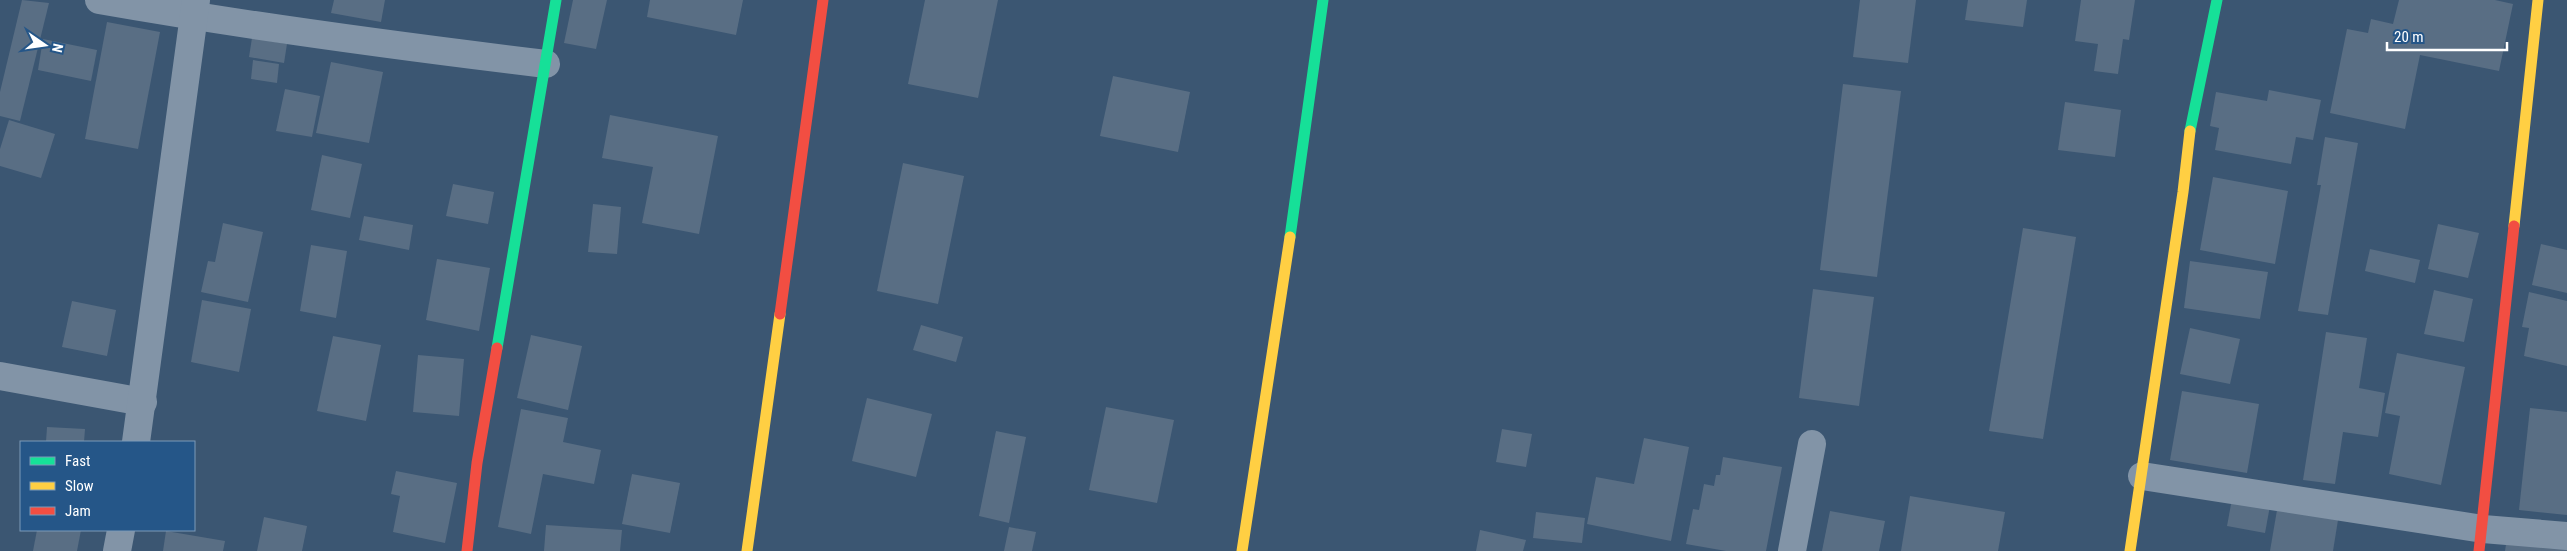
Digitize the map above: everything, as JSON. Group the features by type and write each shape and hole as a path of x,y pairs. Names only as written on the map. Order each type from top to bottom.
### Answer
{"street":[{"path":"99,0 194,8 391,46 546,64"},
{"path":"467,551 477,463 556,0"},
{"path":"747,551 823,0"},
{"path":"1242,551 1272,362 1323,0"},
{"path":"2130,551 2183,192 2190,127 2217,0"},
{"path":"2481,540 2538,0"},
{"path":"136,441 143,402 194,8"},
{"path":"0,376 143,402"},
{"path":"1792,551 1812,444"},
{"path":"2142,476 2481,540 2567,536"},
{"path":"117,551 121,531"}],"building":[{"path":"22,0 49,3 20,121 0,116 0,92"},
{"path":"334,0 385,0 381,22 331,13"},
{"path":"573,0 607,0 596,49 564,43"},
{"path":"650,0 743,0 736,35 647,17"},
{"path":"925,0 998,0 978,98 908,84"},
{"path":"1860,0 1916,0 1908,63 1853,57"},
{"path":"1968,0 2027,0 2023,27 1965,20"},
{"path":"2081,0 2135,0 2129,40 2123,39 2118,74 2094,71 2098,44 2075,41"},
{"path":"2399,0 2495,0 2513,4 2499,71 2420,55 2405,129 2330,113 2347,29 2368,33 2371,19 2393,24"},
{"path":"107,22 160,32 138,149 85,139"},
{"path":"252,38 287,44 284,63 249,57"},
{"path":"43,39 97,50 91,81 38,70"},
{"path":"253,60 279,64 277,83 251,79"},
{"path":"331,62 383,72 369,143 316,133"},
{"path":"1113,76 1190,92 1178,152 1100,136"},
{"path":"1843,84 1901,91 1877,277 1820,270"},
{"path":"285,89 320,96 312,137 276,131"},
{"path":"2269,90 2321,100 2313,140 2296,137 2291,164 2215,150 2219,128 2210,126 2216,92 2267,101"},
{"path":"2065,102 2121,110 2115,157 2058,150"},
{"path":"610,115 718,136 699,234 642,223 653,167 602,158"},
{"path":"9,120 55,134 41,178 0,166 0,149"},
{"path":"2325,137 2358,143 2328,315 2298,311 2321,185 2317,185"},
{"path":"322,155 362,164 350,218 311,210"},
{"path":"903,163 964,176 938,304 877,291"},
{"path":"2213,177 2288,191 2275,264 2200,250"},
{"path":"453,184 494,192 488,224 446,216"},
{"path":"593,204 621,207 617,254 588,252"},
{"path":"364,216 413,225 409,250 359,240"},
{"path":"223,223 263,232 248,302 201,292 208,261 215,262"},
{"path":"2438,224 2479,233 2468,278 2428,269"},
{"path":"2023,228 2076,237 2043,439 1989,431"},
{"path":"2541,244 2567,250 2567,293 2532,285"},
{"path":"311,245 347,251 336,318 300,311"},
{"path":"2370,249 2420,260 2415,283 2365,271"},
{"path":"437,259 490,268 479,331 426,320"},
{"path":"2190,261 2268,272 2260,319 2184,308"},
{"path":"1813,289 1874,297 1859,406 1799,398"},
{"path":"2434,290 2473,299 2464,342 2424,334"},
{"path":"2529,292 2567,301 2567,366 2524,356 2529,328 2522,327"},
{"path":"202,300 251,309 239,372 191,362"},
{"path":"72,301 116,310 107,356 62,347"},
{"path":"921,325 963,337 956,362 913,350"},
{"path":"2190,328 2240,339 2230,384 2180,374"},
{"path":"2326,332 2367,338 2359,388 2385,393 2378,437 2343,432 2335,484 2303,480"},
{"path":"531,335 582,346 568,410 517,398"},
{"path":"333,336 381,345 366,421 317,411"},
{"path":"2397,353 2465,367 2441,485 2389,474 2400,416 2385,413"},
{"path":"418,355 464,359 459,416 413,412"},
{"path":"2182,391 2259,404 2247,473 2170,460"},
{"path":"867,398 932,414 916,477 852,461"},
{"path":"1106,407 1174,420 1157,503 1089,490"},
{"path":"2530,408 2567,412 2567,515 2519,510"},
{"path":"521,409 568,418 563,442 601,450 594,484 543,474 531,534 498,527"},
{"path":"47,427 85,429 84,441 46,441"},
{"path":"1502,429 1532,434 1526,467 1496,462"},
{"path":"996,431 1026,437 1009,523 979,516"},
{"path":"1644,438 1689,447 1671,541 1587,524 1596,477 1634,484"},
{"path":"1723,457 1782,467 1766,551 1726,551 1686,544 1693,509 1699,510 1704,484 1714,486 1716,475 1720,475"},
{"path":"396,471 457,483 445,543 393,532 400,496 391,494"},
{"path":"632,474 680,483 670,533 622,524"},
{"path":"1910,496 2005,512 1998,551 1901,551"},
{"path":"2232,499 2270,506 2265,533 2227,526"},
{"path":"2277,510 2338,520 2333,551 2270,551"},
{"path":"1830,511 1885,521 1879,551 1822,551"},
{"path":"1536,512 1585,518 1582,543 1533,538"},
{"path":"264,517 307,526 302,551 257,551"},
{"path":"546,525 622,530 620,551 544,551"},
{"path":"1009,527 1036,532 1032,551 1004,551"},
{"path":"1480,530 1526,540 1523,551 1476,551"},
{"path":"37,531 81,531 77,551 33,551"},
{"path":"166,531 225,541 223,551 163,551"},
{"path":"2507,538 2567,549 2567,551 2505,551"}],"traffic: fast":[{"path":"497,348 556,0"},
{"path":"1290,237 1323,0"},
{"path":"2190,131 2217,0"}],"traffic: slow":[{"path":"2514,226 2538,0"},
{"path":"2130,551 2183,192 2190,131"},
{"path":"1242,551 1290,237"},
{"path":"747,551 780,314"}],"traffic: jam":[{"path":"780,314 823,0"},
{"path":"2479,551 2514,226"},
{"path":"467,551 477,463 497,348"}]}
